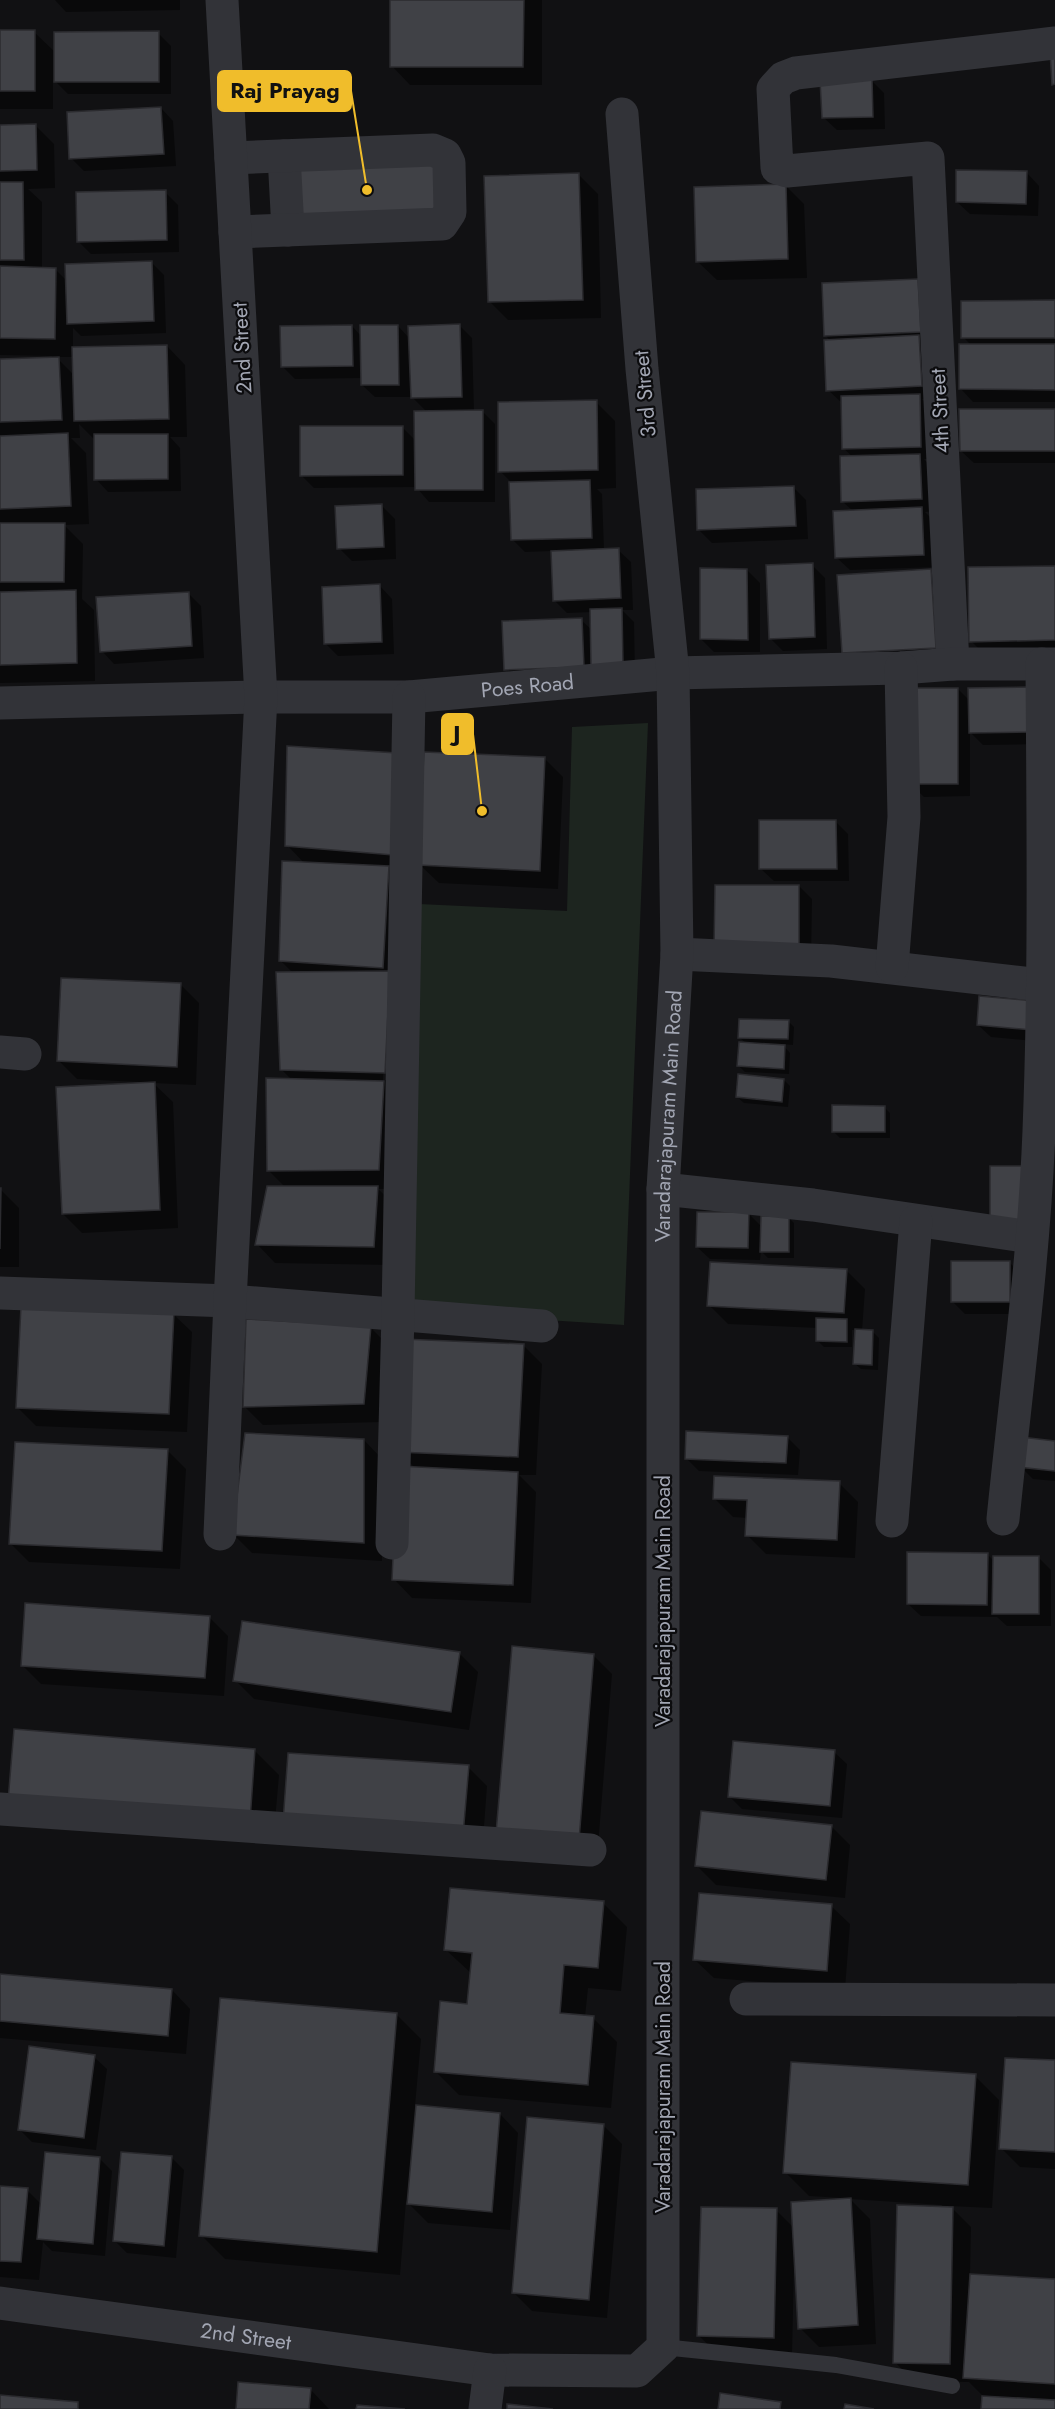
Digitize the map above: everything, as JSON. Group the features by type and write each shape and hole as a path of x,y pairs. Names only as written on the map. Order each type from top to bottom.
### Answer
{"street":[{"name":"2nd Street","path":"220,1534 261,697 222,0"},
{"name":"4th Street","path":"952,664 928,158 787,171 777,168 773,89 783,78 796,73 1055,43"},
{"name":"3rd Street","path":"622,114 642,369 673,673"},
{"path":"231,158 433,150 445,155 449,163 450,212 442,224 235,232"},
{"path":"284,156 288,230"},
{"name":"Poes Road","path":"0,703 261,697 409,697 673,673 902,668 952,664 1048,664"},
{"path":"1003,1519 1031,1237 1039,1131 1043,819 1048,664"},
{"path":"892,967 904,817 902,668"},
{"name":"Varadarajapuram Main Road","path":"663,2348 663,1189 677,954 673,673"},
{"path":"392,1543 409,697"},
{"path":"677,954 892,967 1041,984"},
{"path":"663,1189 813,1205 1031,1237"},
{"path":"892,1521 916,1221"},
{"path":"0,1293 230,1301 542,1326"},
{"path":"0,1809 590,1850"},
{"path":"746,1999 1055,2000"},
{"name":"2nd Street","path":"0,2303 490,2370"},
{"path":"485,2409 490,2370 637,2371 663,2348"}],"lane":[{"path":"663,2348 836,2365 952,2386"}],"shaded area":[{"path":"648,723 624,1325 394,1310 419,904 567,911 572,727"}],"building":[{"path":"390,0 524,0 523,67 390,67"},
{"path":"0,30 35,30 35,91 0,91"},
{"path":"159,31 159,82 54,82 54,32"},
{"path":"1055,50 1055,84 1052,85 1050,51"},
{"path":"872,78 873,117 822,118 820,80"},
{"path":"161,107 164,154 69,159 67,112"},
{"path":"36,124 37,170 0,171 0,125"},
{"path":"441,159 444,213 292,219 290,167"},
{"path":"956,170 1027,171 1026,204 956,202"},
{"path":"579,173 583,300 488,302 484,176"},
{"path":"0,182 23,182 24,260 0,260"},
{"path":"786,184 788,259 696,262 694,187"},
{"path":"166,190 167,240 77,242 76,192"},
{"path":"152,261 154,321 67,324 65,264"},
{"path":"0,266 56,268 55,339 0,338"},
{"path":"918,279 921,332 824,336 822,283"},
{"path":"1055,300 1055,338 961,338 961,301"},
{"path":"460,324 462,397 411,398 408,326"},
{"path":"352,325 353,366 281,367 280,326"},
{"path":"360,325 398,325 399,385 361,385"},
{"path":"919,335 922,386 826,391 824,340"},
{"path":"959,344 1055,344 1055,390 959,389"},
{"path":"167,345 169,419 74,421 72,347"},
{"path":"59,357 62,420 0,422 0,359"},
{"path":"920,394 921,447 842,449 841,396"},
{"path":"597,400 598,470 498,472 498,402"},
{"path":"959,409 1055,409 1055,451 960,451"},
{"path":"483,410 483,490 415,490 414,411"},
{"path":"300,426 403,426 403,475 300,476"},
{"path":"68,433 71,506 0,509 0,436"},
{"path":"94,434 168,434 168,479 94,480"},
{"path":"920,454 922,499 841,502 840,456"},
{"path":"590,480 592,538 511,540 509,482"},
{"path":"794,486 796,526 697,530 696,489"},
{"path":"382,504 384,547 337,549 335,506"},
{"path":"922,507 924,555 835,558 833,511"},
{"path":"0,523 65,523 64,582 0,582"},
{"path":"619,548 621,598 553,601 551,551"},
{"path":"813,563 815,637 769,639 766,565"},
{"path":"1055,566 1055,640 969,642 968,567"},
{"path":"700,568 747,569 748,640 700,639"},
{"path":"931,569 936,648 842,653 837,575"},
{"path":"380,584 382,642 324,644 322,587"},
{"path":"76,590 77,663 0,665 0,592"},
{"path":"189,592 192,646 100,652 96,597"},
{"path":"622,608 623,664 591,665 590,609"},
{"path":"582,618 584,667 504,670 502,621"},
{"path":"1029,687 1029,732 969,733 968,688"},
{"path":"909,688 958,688 958,784 909,784"},
{"path":"287,746 397,753 393,855 285,846"},
{"path":"424,752 545,757 540,871 418,865"},
{"path":"759,820 836,820 837,869 759,869"},
{"path":"282,861 389,866 383,968 279,961"},
{"path":"715,885 799,885 799,947 714,947"},
{"path":"390,971 385,1073 280,1070 276,972"},
{"path":"61,978 181,983 177,1067 57,1061"},
{"path":"979,996 1035,1001 1032,1030 977,1025"},
{"path":"739,1019 789,1020 788,1039 738,1038"},
{"path":"739,1042 785,1045 784,1069 737,1066"},
{"path":"738,1074 784,1079 782,1102 736,1097"},
{"path":"266,1078 384,1081 379,1170 267,1171"},
{"path":"155,1082 160,1210 62,1214 56,1087"},
{"path":"832,1105 885,1106 885,1132 832,1132"},
{"path":"990,1166 1023,1166 1023,1223 990,1223"},
{"path":"267,1186 378,1186 374,1247 255,1245"},
{"path":"0,1188 1,1188 0,1249"},
{"path":"697,1212 749,1212 748,1248 696,1247"},
{"path":"761,1216 789,1216 789,1252 760,1252"},
{"path":"951,1261 1010,1261 1010,1302 951,1302"},
{"path":"710,1262 847,1269 844,1313 707,1306"},
{"path":"21,1306 174,1312 169,1414 16,1408"},
{"path":"816,1318 847,1319 847,1342 816,1341"},
{"path":"246,1319 371,1326 364,1404 243,1407"},
{"path":"855,1329 873,1330 872,1365 853,1364"},
{"path":"402,1339 524,1344 518,1457 397,1452"},
{"path":"686,1431 788,1436 786,1463 685,1459"},
{"path":"245,1433 364,1439 364,1543 232,1535"},
{"path":"1021,1437 1055,1441 1055,1471 1018,1467"},
{"path":"15,1442 168,1449 162,1551 9,1544"},
{"path":"397,1466 518,1472 513,1585 392,1580"},
{"path":"714,1476 840,1481 837,1540 745,1536 747,1500 713,1499"},
{"path":"907,1552 988,1553 987,1605 907,1604"},
{"path":"993,1556 1039,1556 1039,1614 992,1614"},
{"path":"25,1603 210,1616 205,1678 21,1666"},
{"path":"242,1621 460,1652 451,1712 233,1681"},
{"path":"512,1646 594,1654 579,1840 496,1833"},
{"path":"14,1729 255,1749 250,1821 8,1801"},
{"path":"733,1741 835,1750 830,1806 728,1797"},
{"path":"288,1753 469,1765 463,1835 283,1822"},
{"path":"701,1811 832,1825 826,1880 695,1866"},
{"path":"450,1888 604,1901 598,1968 564,1965 560,2013 594,2016 588,2085 434,2072 440,2001 467,2004 472,1953 444,1950"},
{"path":"699,1893 832,1904 827,1971 693,1960"},
{"path":"0,1974 172,1989 168,2036 0,2021"},
{"path":"220,1998 397,2013 377,2252 199,2236"},
{"path":"29,2046 95,2055 84,2138 18,2130"},
{"path":"1005,2058 1055,2060 1055,2152 999,2149"},
{"path":"791,2062 976,2074 968,2185 783,2173"},
{"path":"416,2105 500,2113 492,2212 407,2204"},
{"path":"527,2117 604,2124 589,2300 512,2293"},
{"path":"45,2152 100,2157 93,2244 37,2239"},
{"path":"121,2152 172,2156 164,2246 113,2241"},
{"path":"0,2186 28,2188 21,2262 0,2261"},
{"path":"851,2198 858,2325 798,2329 791,2202"},
{"path":"897,2205 953,2207 950,2364 893,2363"},
{"path":"701,2207 777,2208 774,2338 697,2336"},
{"path":"970,2274 1055,2279 1055,2384 963,2378"},
{"path":"238,2382 311,2388 309,2409 236,2409"},
{"path":"720,2393 781,2402 780,2409 718,2409"},
{"path":"0,2395 78,2402 78,2409 0,2409"},
{"path":"982,2396 1055,2400 1055,2409 981,2409"},
{"path":"507,2404 553,2409 507,2409"},
{"path":"845,2404 874,2409 844,2409"},
{"path":"357,2405 405,2409 356,2409"}],"place":[{"name":"Raj Prayag","path":"367,190"},
{"name":"J","path":"482,811"}]}
